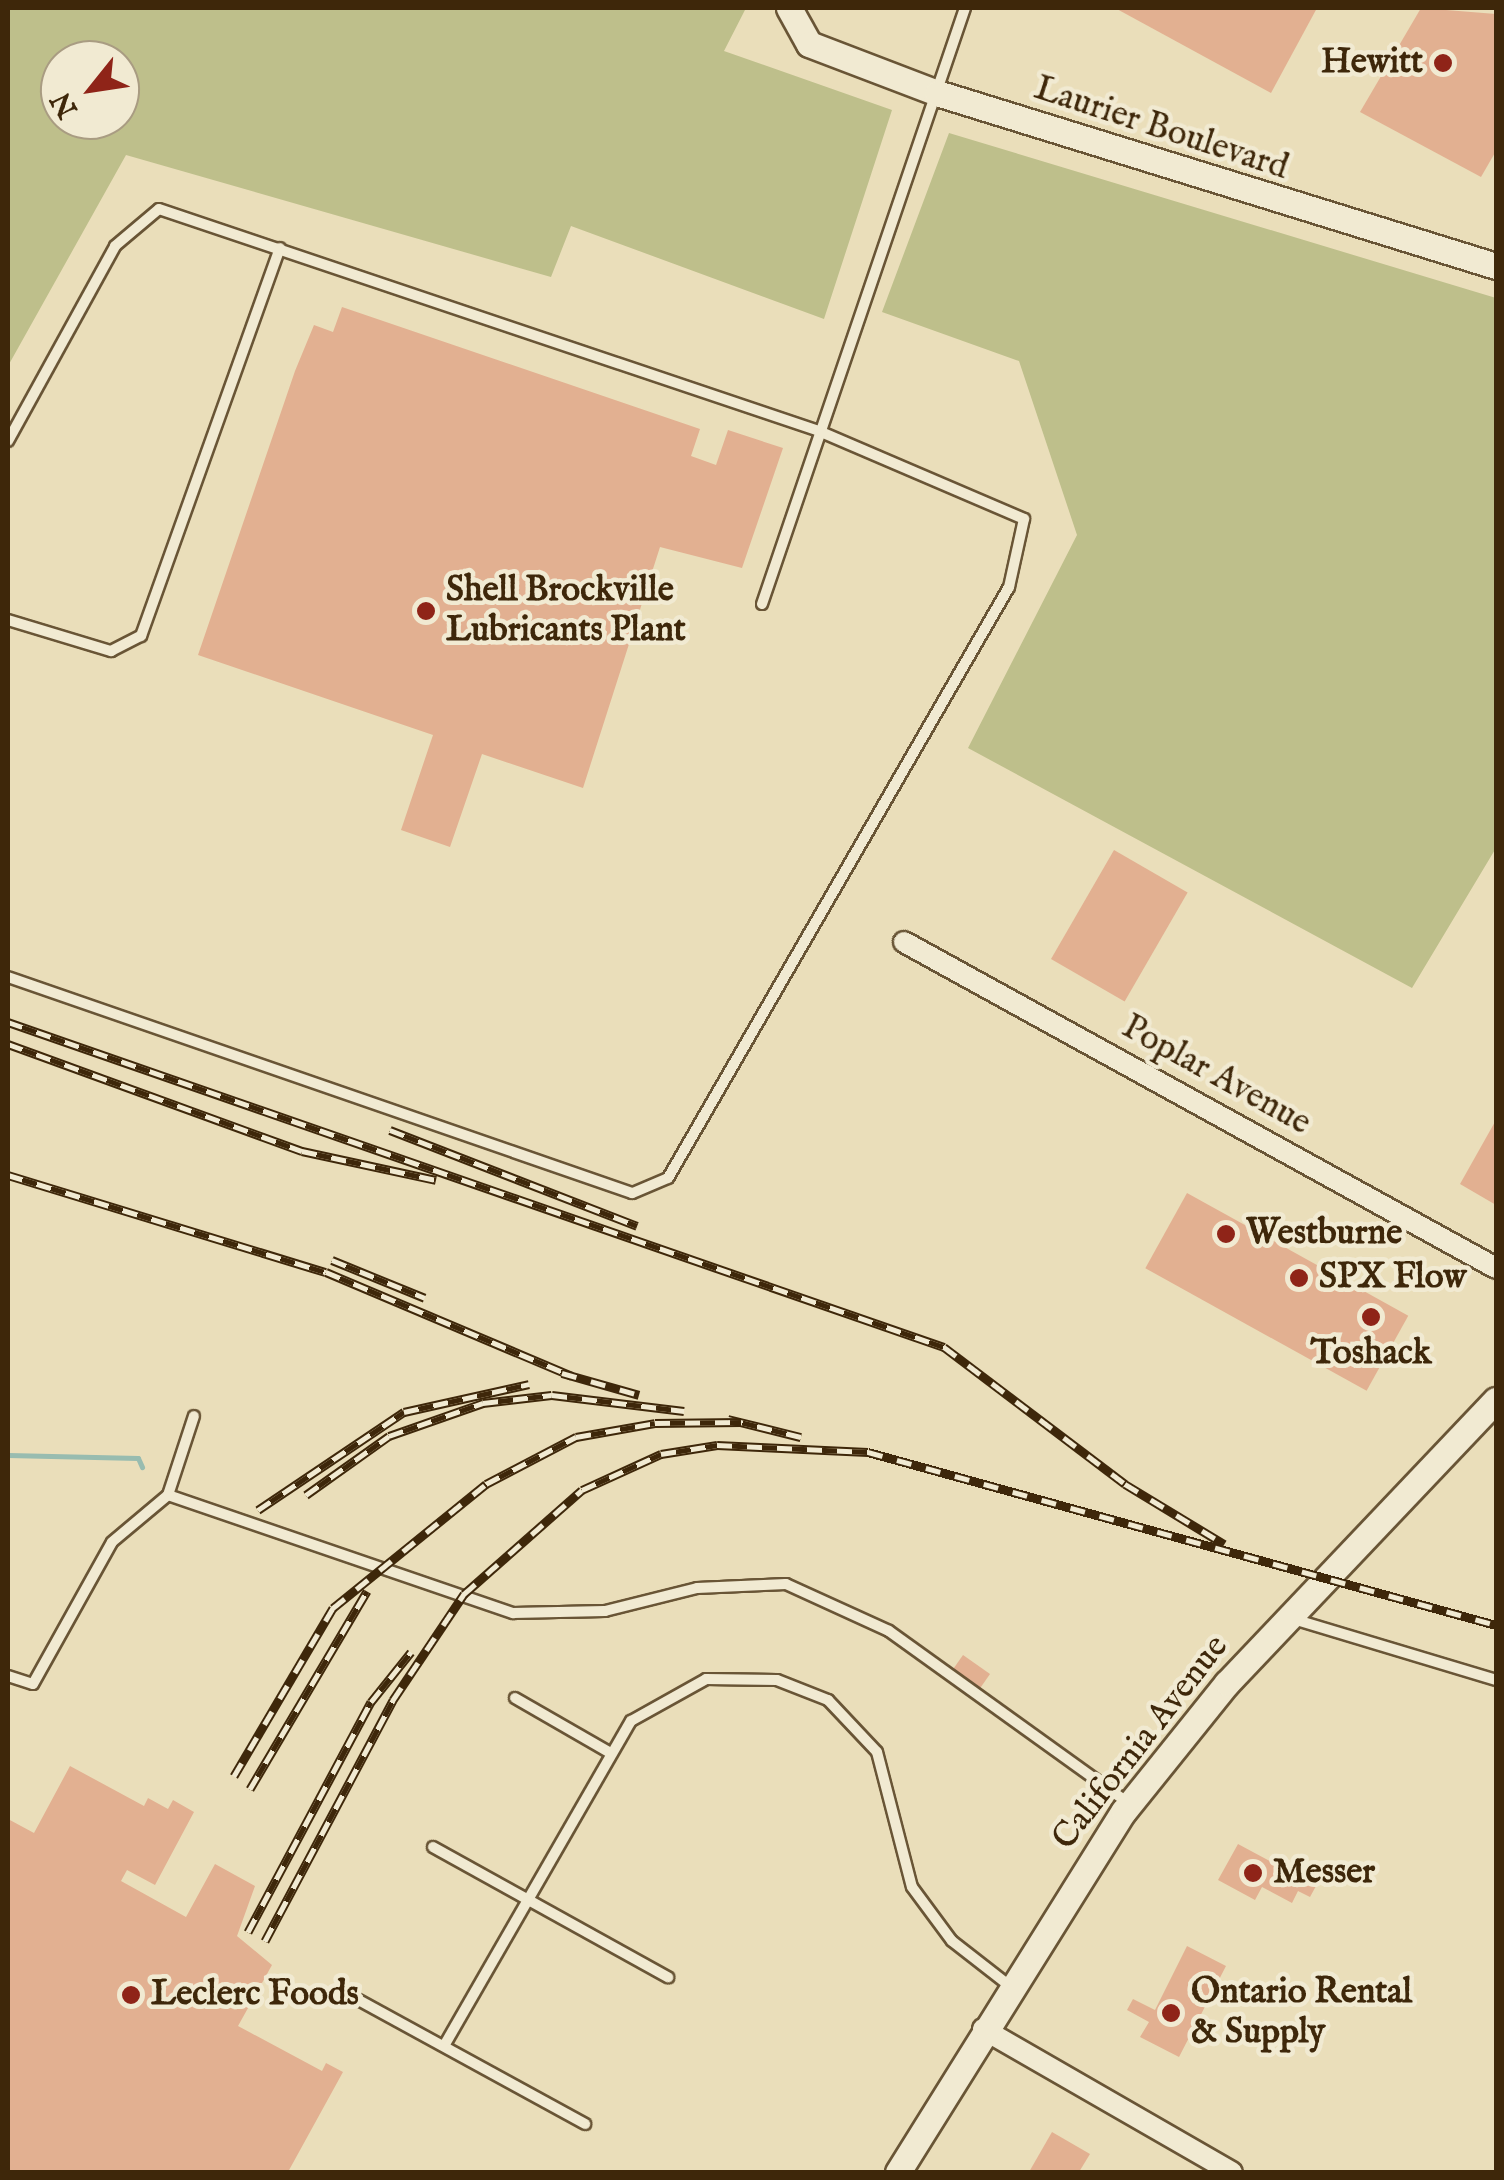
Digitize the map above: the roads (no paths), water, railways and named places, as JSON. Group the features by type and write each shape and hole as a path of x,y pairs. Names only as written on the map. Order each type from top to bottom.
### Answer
{"street":[{"name":"Laurier Boulevard","path":"790,8 809,44 936,93 1496,266"},
{"name":"Poplar Avenue","path":"904,942 1496,1268"},
{"name":"California Avenue","path":"898,2172 983,2029 1129,1804 1288,1618 1496,1400"},
{"path":"983,2029 1232,2172"}],"lane":[{"path":"762,604 964,8"},
{"path":"8,441 115,246 159,209 819,431 1024,519 1008,587 668,1178 632,1193 8,977"},
{"path":"8,620 111,652 141,636 280,248"},
{"path":"8,1676 33,1684 112,1542 168,1495 194,1416"},
{"path":"168,1495 512,1613 605,1611 697,1588 786,1584 889,1632 1129,1804"},
{"path":"1288,1618 1496,1680"},
{"path":"444,2046 610,1752 665,1695 706,1679 778,1680 828,1700 877,1752 912,1887 952,1941 1012,1987"},
{"path":"515,1698 610,1752"},
{"path":"433,1847 668,1976"},
{"path":"344,1992 585,2124"}],"waterway":[{"path":"8,1455 138,1458 142,1467"}],"railway":[{"path":"8,1022 944,1347 1125,1484 1224,1544"},
{"path":"8,1044 302,1151 436,1180"},
{"path":"390,1130 637,1226"},
{"path":"8,1175 326,1272 572,1376"},
{"path":"332,1260 425,1298"},
{"path":"562,1373 639,1395"},
{"path":"258,1510 404,1412 529,1384"},
{"path":"306,1495 389,1436 483,1403 552,1395 684,1411"},
{"path":"728,1419 801,1437"},
{"path":"234,1776 333,1608 486,1484 576,1437 655,1423 741,1422"},
{"path":"265,1941 393,1700 464,1594 582,1490 661,1454 717,1445 868,1452 1496,1625"},
{"path":"250,1789 367,1591"},
{"path":"248,1932 371,1702 411,1652"}],"place":[{"name":"Hewitt","path":"1443,63"},
{"name":"Shell Brockville Lubricants Plant","path":"426,611"},
{"name":"Westburne","path":"1226,1234"},
{"name":"SPX Flow","path":"1299,1278"},
{"name":"Toshack","path":"1371,1317"},
{"name":"Messer","path":"1253,1873"},
{"name":"Leclerc Foods","path":"131,1995"},
{"name":"Ontario Rental & Supply","path":"1171,2013"}]}
